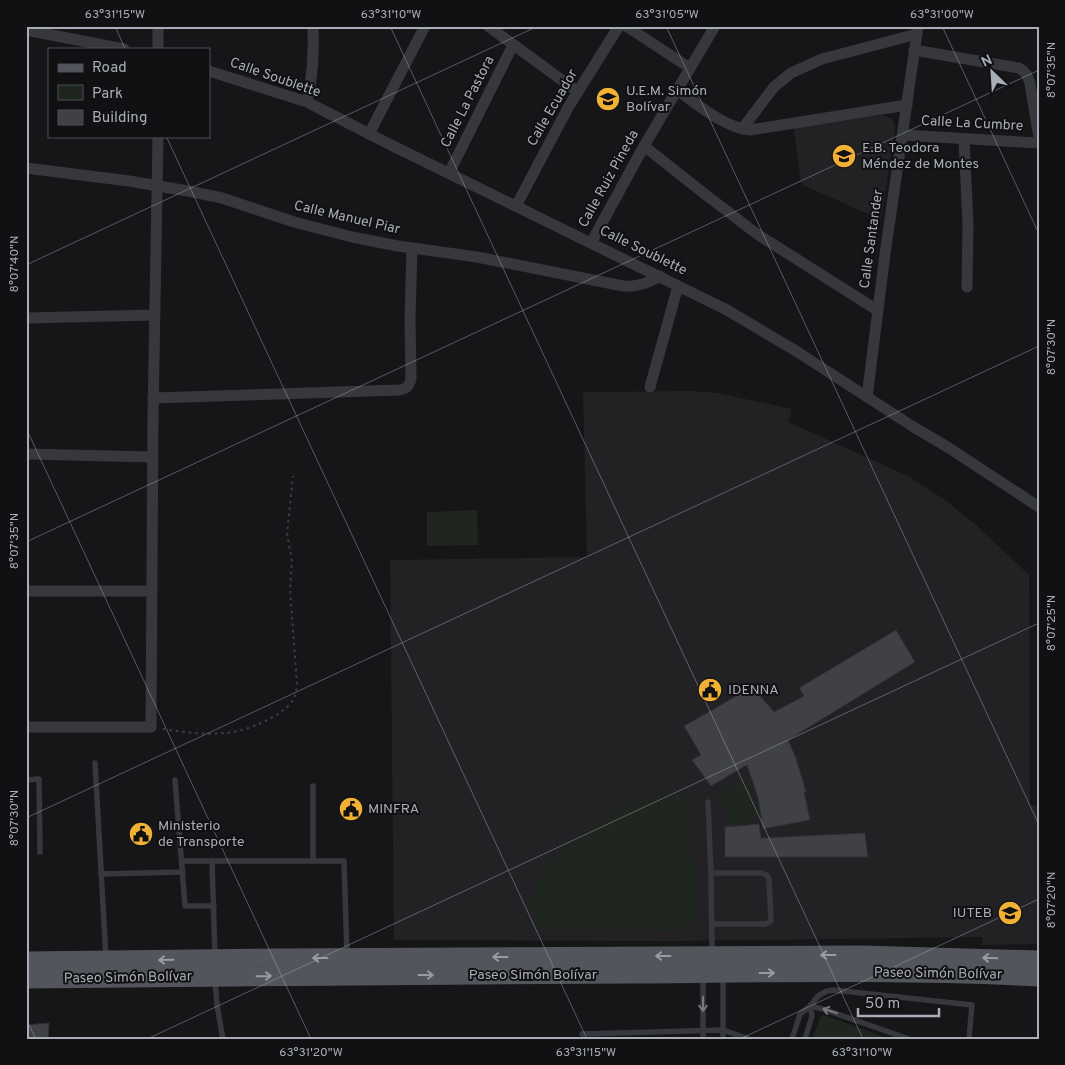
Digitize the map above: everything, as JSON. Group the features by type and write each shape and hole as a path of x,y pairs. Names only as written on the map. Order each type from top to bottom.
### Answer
{"main road":[{"name":"Paseo Simón Bolívar","path":"26,962 106,960 215,968 712,965 862,955 1039,960"},
{"name":"Paseo Simón Bolívar","path":"26,979 347,958 712,965 862,973 992,975 1039,978"}],"street":[{"path":"158,26 158,48"},
{"path":"307,102 312,82 313,26"},
{"path":"368,134 425,26"},
{"path":"488,26 578,92"},
{"name":"Calle Ecuador","path":"516,206 578,92 620,26"},
{"path":"626,26 690,68"},
{"name":"Calle Ruiz Pineda","path":"591,243 644,146 715,26"},
{"path":"26,30 119,48"},
{"path":"742,129 774,87 791,72 822,59 917,30"},
{"name":"Calle Santander","path":"867,397 917,30"},
{"name":"Calle La Pastora","path":"449,174 514,45"},
{"path":"914,50 1023,70 1028,76 1030,84 1039,137"},
{"name":"Calle Soublette","path":"210,71 307,102 368,134 727,310 764,331 1039,507"},
{"path":"677,90 717,117 734,126 750,130 907,105"},
{"name":"Calle La Cumbre","path":"903,135 1039,143"},
{"path":"26,727 150,727 158,138"},
{"path":"964,139 968,226 967,287"},
{"path":"644,146 757,234 878,310"},
{"name":"Calle Manuel Piar","path":"26,168 129,181 222,198 294,222 352,237 398,246 477,257 623,286 648,283 660,276"},
{"path":"154,398 407,388 411,379 412,248"},
{"path":"650,387 678,286"},
{"path":"26,318 155,315"},
{"path":"26,454 153,457"},
{"path":"26,591 152,591"}],"lane":[{"path":"95,763 106,960"},
{"path":"26,780 39,779 40,852"},
{"path":"175,780 186,906 214,906"},
{"path":"313,786 313,861"},
{"path":"703,1039 703,982 712,965 712,873 708,802"},
{"path":"182,861 344,861 347,958"},
{"path":"212,861 217,1005 223,1039"},
{"path":"101,874 183,872"},
{"path":"712,873 761,873 767,875 769,879 771,920 766,924 712,924"},
{"path":"712,965 724,981 723,1039"},
{"path":"792,1039 800,1014 818,996 827,991 834,990 972,1004 969,1039"},
{"path":"805,1039 812,1016 810,1006"},
{"path":"810,1006 909,1039"},
{"path":"582,1034 723,1030 749,1039"}],"path":[{"path":"150,727 207,733 238,731 250,728 280,713 292,700 297,685 290,589 292,561 287,534 293,476"}],"shaded area":[{"name":"E.B. Teodora Méndez de Montes","path":"883,115 891,118 895,129 881,220 801,184 794,128"},
{"name":"IDENNA","path":"693,391 717,393 792,409 788,422 908,476 945,500 975,524 1029,575 1030,805 1039,806 1039,944 982,945 982,937 677,941 394,940 390,560 587,557 583,392"}],"green space":[{"path":"477,510 478,545 427,546 427,512"},
{"path":"749,781 759,818 731,826 721,789"},
{"path":"670,793 687,795 698,919 683,931 540,927 533,908 536,889 544,873 557,858 589,830 606,819 641,801"},
{"path":"823,1015 827,1016 889,1039 812,1039"}],"building":[{"path":"896,630 915,662 788,740 796,758 806,792 804,792 810,820 763,829 758,797 747,765 711,786 692,760 701,755 684,726 752,687 774,712 804,696 799,688"},
{"path":"759,824 761,838 865,833 868,857 725,857 725,827"},
{"path":"49,1023 48,1039 26,1039 26,1025"}],"place":[{"name":"U.E.M. Simón Bolívar","path":"608,99"},
{"name":"E.B. Teodora Méndez de Montes","path":"844,156"},
{"name":"IDENNA","path":"710,690"},
{"name":"MINFRA","path":"351,809"},
{"name":"Ministerio de Transporte","path":"141,834"},
{"name":"IUTEB","path":"1010,913"}]}
